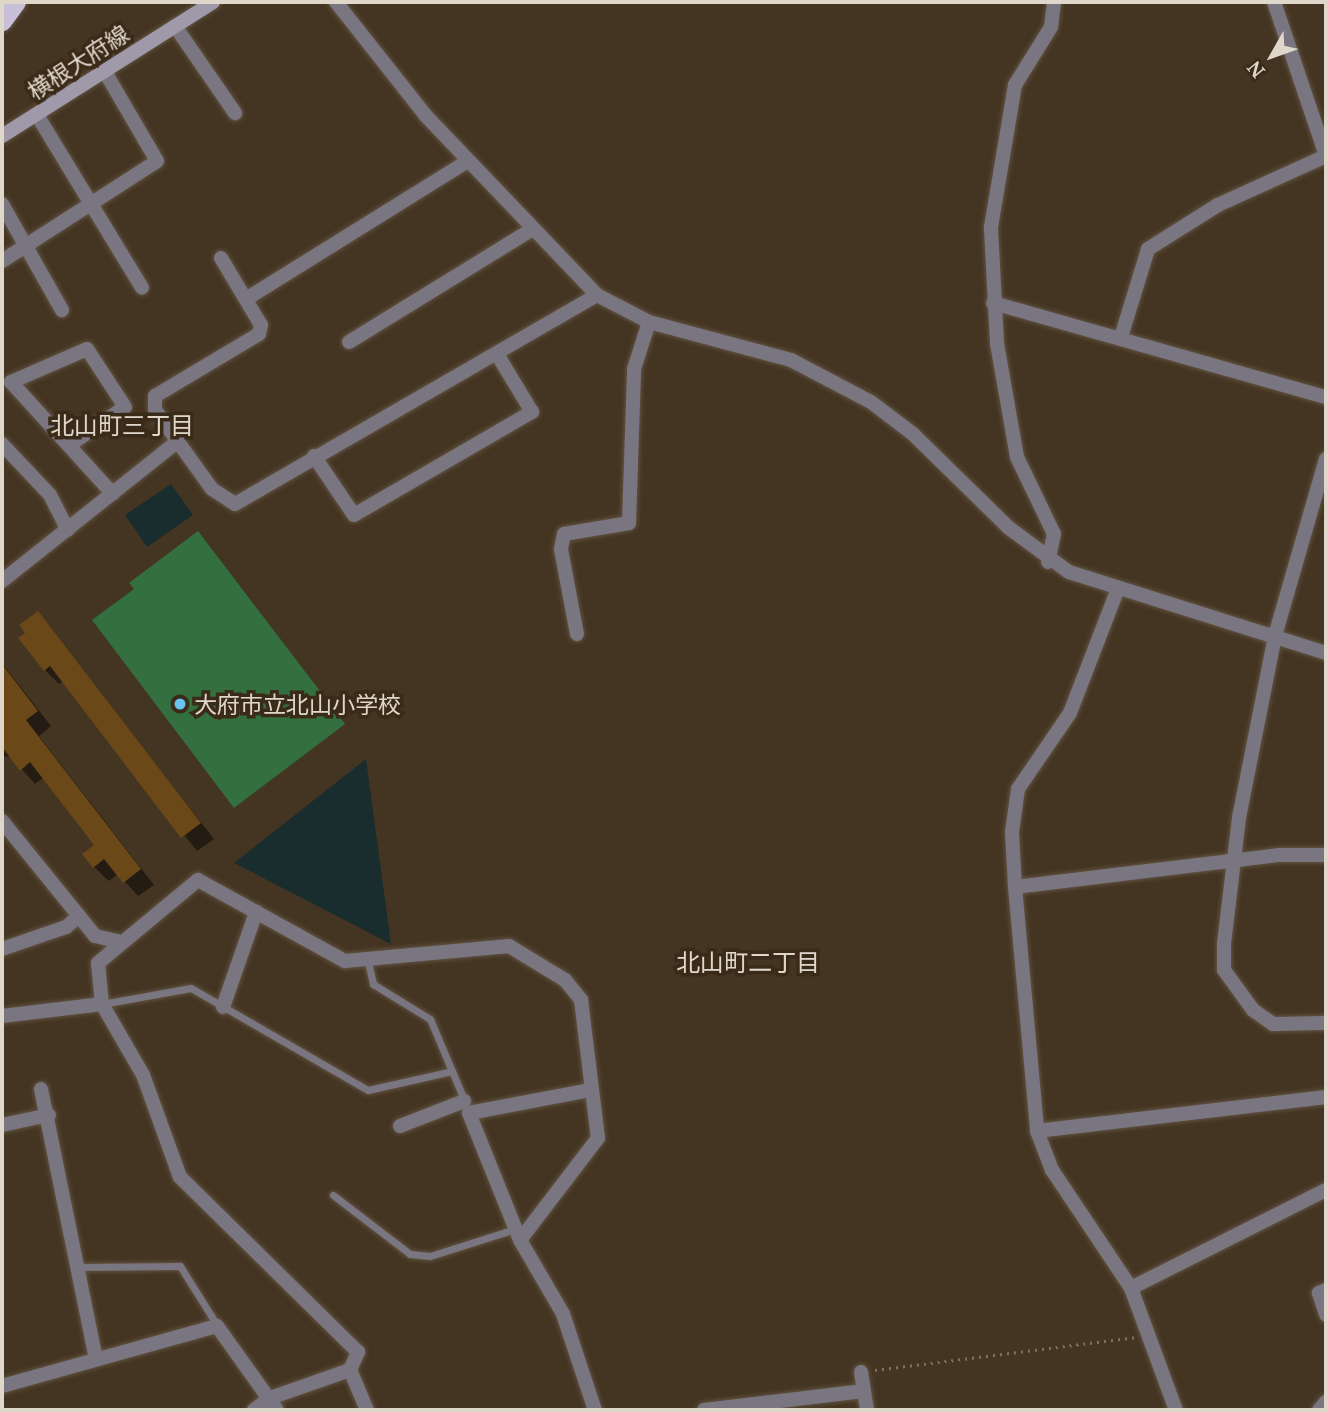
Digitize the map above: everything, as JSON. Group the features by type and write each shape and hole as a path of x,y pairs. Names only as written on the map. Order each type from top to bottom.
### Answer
{"highway":[{"path":"2,21 16,2"}],"main road":[{"name":"横根大府線","path":"2,136 213,2"}],"street":[{"path":"337,2 468,161 597,295 649,322 772,352 871,402 1048,562 1117,591 1326,653"},
{"path":"1121,337 1148,249 1218,205 1326,156 1274,2"},
{"path":"1048,562 1054,534 1017,457 993,303 991,227 1015,85 1051,27 1056,3"},
{"path":"176,26 234,113"},
{"path":"2,261 157,161 105,72"},
{"path":"37,115 142,288"},
{"path":"246,299 468,161"},
{"path":"2,204 62,310"},
{"path":"349,342 533,229"},
{"path":"221,258 261,325 259,334 155,396 155,410 212,489 235,504 597,295"},
{"path":"993,303 1326,397"},
{"path":"577,634 561,550 564,534 629,523 634,369 649,322"},
{"path":"71,444 125,407 87,349 11,382 71,444 113,494"},
{"path":"314,456 354,514 531,412 496,354"},
{"path":"2,581 177,442"},
{"path":"2,444 50,495 68,530"},
{"path":"1326,459 1275,636 1233,860 1224,943 1224,970 1234,991 1273,1024 1326,1023"},
{"path":"1117,591 1070,713 1018,789 1012,832 1015,887 1037,1130 1052,1170 1131,1288 1176,1410"},
{"path":"2,821 95,936 117,941"},
{"path":"1015,887 1233,860 1326,855"},
{"path":"254,1410 274,1404 350,1370 358,1352 345,1334 180,1177 143,1075 102,1004 98,963 117,941 198,880 345,961 368,962 509,946 538,963 581,1000 598,1138 518,1235"},
{"path":"223,1007 256,912"},
{"path":"2,949 79,916"},
{"path":"2,1016 102,1004"},
{"path":"40,1089 49,1115 96,1359"},
{"path":"400,1126 466,1107 591,1090"},
{"path":"1037,1130 1326,1097"},
{"path":"466,1107 518,1235 564,1314 596,1410"},
{"path":"2,1125 49,1115"},
{"path":"1131,1288 1326,1190"},
{"path":"1326,1290 1320,1293 1326,1315"},
{"path":"2,1386 217,1326 274,1404"},
{"path":"350,1370 367,1410"},
{"path":"861,1372 867,1410"},
{"path":"704,1410 864,1391"},
{"path":"1319,1410 1326,1402"}],"lane":[{"path":"368,962 373,984 430,1019 466,1107"},
{"path":"102,1004 191,988 368,1090 452,1071"},
{"path":"333,1195 410,1254 430,1256 518,1235"},
{"path":"78,1267 180,1266 217,1326"}],"path":[{"path":"861,1372 1149,1335"}],"green space":[{"path":"198,531 345,724 234,808 92,620 134,589 129,583"}],"water":[{"path":"171,484 193,515 147,547 125,515"},
{"path":"366,759 391,944 234,863"}],"building":[{"path":"38,611 201,823 181,838 50,666 44,671 18,638 25,633 19,625"},
{"path":"2,664 38,711 26,720 141,869 123,883 104,859 93,868 82,854 94,845 30,762 20,771 2,747"}],"place":[{"name":"大府市立北山小学校","path":"180,704"}],"district":[{"name":"北山町三丁目","path":"122,425"},
{"name":"北山町二丁目","path":"748,962"}]}
